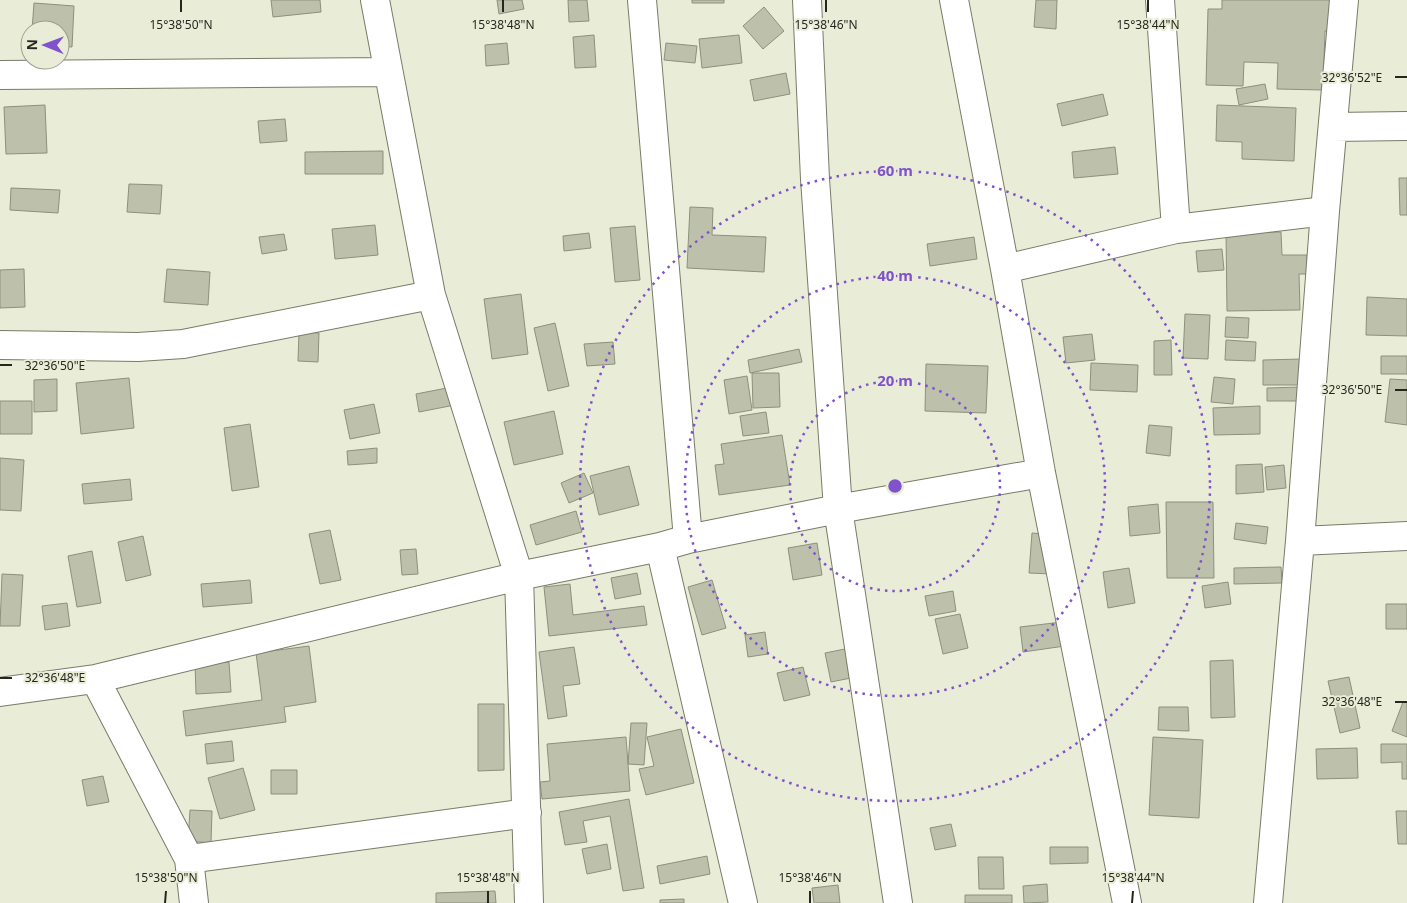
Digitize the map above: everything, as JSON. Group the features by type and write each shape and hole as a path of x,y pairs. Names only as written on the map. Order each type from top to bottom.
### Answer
{"street":[{"path":"375,0 431,295 519,576 529,903"},
{"path":"642,0 688,539"},
{"path":"808,0 815,179 838,509 898,903"},
{"path":"954,0 1041,473 1127,903"},
{"path":"1160,0 1176,229"},
{"path":"1268,903 1300,541 1325,211 1344,0"},
{"path":"0,74 388,72"},
{"path":"1333,127 1407,126"},
{"path":"1005,269 1176,229 1325,211"},
{"path":"0,345 138,347 183,344 431,295"},
{"path":"0,692 95,680 519,576 660,547 688,539 838,509 1041,473"},
{"path":"1300,541 1407,536"},
{"path":"660,547 742,903"},
{"path":"95,680 189,859 194,903"},
{"path":"189,859 527,813"}],"building":[{"path":"271,0 320,0 321,12 273,17"},
{"path":"497,0 522,0 524,9 499,14"},
{"path":"568,0 587,0 589,21 569,22"},
{"path":"692,0 724,0 724,3 692,3"},
{"path":"1036,0 1057,0 1056,29 1034,27"},
{"path":"1222,0 1330,0 1329,32 1325,31 1323,90 1277,89 1278,63 1244,62 1243,86 1206,85 1208,9 1222,9"},
{"path":"34,3 74,6 72,47 70,47 70,20 33,20"},
{"path":"764,7 784,31 763,49 743,26"},
{"path":"594,35 596,67 575,68 573,37"},
{"path":"739,35 742,63 702,68 699,39"},
{"path":"507,43 509,64 486,66 485,45"},
{"path":"666,43 697,46 695,63 664,60"},
{"path":"786,73 790,94 754,101 750,80"},
{"path":"1265,84 1268,99 1239,105 1236,89"},
{"path":"1103,94 1108,115 1062,126 1057,104"},
{"path":"45,105 47,153 6,154 4,107"},
{"path":"1217,105 1296,108 1294,161 1242,159 1242,142 1216,141"},
{"path":"285,119 287,141 260,143 258,121"},
{"path":"1115,147 1118,174 1074,178 1072,152"},
{"path":"383,151 383,174 305,174 305,152"},
{"path":"1399,178 1407,178 1407,215 1400,215"},
{"path":"129,184 162,185 160,214 127,212"},
{"path":"11,188 60,190 58,213 10,210"},
{"path":"690,207 713,208 712,235 766,237 764,272 687,268"},
{"path":"375,225 378,255 335,259 332,229"},
{"path":"635,226 640,280 615,282 610,228"},
{"path":"1281,232 1282,255 1307,255 1307,274 1299,274 1300,310 1227,311 1226,233"},
{"path":"589,233 591,248 564,251 563,236"},
{"path":"284,234 287,250 262,254 259,237"},
{"path":"974,237 977,259 930,266 927,244"},
{"path":"1222,249 1224,270 1198,272 1196,251"},
{"path":"24,269 25,307 0,308 0,270"},
{"path":"167,269 210,272 208,305 164,302"},
{"path":"521,294 528,354 492,359 484,299"},
{"path":"1367,297 1407,299 1407,336 1366,335"},
{"path":"1185,314 1210,315 1208,359 1183,358"},
{"path":"1226,317 1249,318 1248,338 1225,337"},
{"path":"555,323 569,386 548,391 534,328"},
{"path":"299,332 319,333 318,362 298,361"},
{"path":"1092,334 1095,360 1066,363 1063,337"},
{"path":"1171,340 1172,375 1154,375 1154,341"},
{"path":"1226,340 1256,342 1255,361 1225,360"},
{"path":"613,342 615,364 587,366 584,344"},
{"path":"799,349 802,362 750,373 748,360"},
{"path":"1381,356 1407,356 1407,374 1381,374"},
{"path":"1303,359 1304,385 1263,385 1263,360"},
{"path":"1091,363 1138,365 1137,392 1090,390"},
{"path":"926,364 988,366 986,413 925,411"},
{"path":"752,373 779,373 780,407 753,408"},
{"path":"747,376 752,410 729,414 724,380"},
{"path":"1214,377 1235,379 1233,404 1211,402"},
{"path":"129,378 134,428 81,434 76,383"},
{"path":"57,379 57,411 34,412 34,380"},
{"path":"1390,379 1407,380 1407,425 1385,422"},
{"path":"457,386 460,404 419,412 416,394"},
{"path":"1302,387 1302,401 1267,401 1267,388"},
{"path":"0,401 32,401 32,434 0,434"},
{"path":"374,404 380,433 350,439 344,410"},
{"path":"1260,406 1260,434 1214,435 1213,408"},
{"path":"554,411 563,454 514,465 504,422"},
{"path":"766,412 769,433 743,436 740,416"},
{"path":"250,424 259,487 232,491 224,428"},
{"path":"1149,425 1172,427 1170,456 1146,453"},
{"path":"782,435 790,485 719,495 715,465 724,464 721,444"},
{"path":"377,448 377,463 348,465 347,451"},
{"path":"0,458 24,460 21,511 0,510"},
{"path":"1262,464 1264,492 1236,494 1236,465"},
{"path":"1284,465 1286,488 1267,490 1265,467"},
{"path":"629,466 639,505 599,515 590,476"},
{"path":"584,473 593,493 569,503 561,483"},
{"path":"130,479 132,500 84,504 82,484"},
{"path":"1166,502 1213,502 1214,578 1167,578"},
{"path":"1158,504 1160,533 1130,536 1128,507"},
{"path":"576,511 582,532 536,545 530,525"},
{"path":"1236,523 1268,527 1266,544 1234,539"},
{"path":"330,530 341,580 320,584 309,534"},
{"path":"1032,533 1054,535 1052,574 1029,573"},
{"path":"143,536 151,575 126,581 118,542"},
{"path":"817,543 822,575 793,580 788,548"},
{"path":"416,549 418,574 402,575 400,550"},
{"path":"92,551 101,603 77,607 68,556"},
{"path":"1281,567 1282,583 1234,584 1234,568"},
{"path":"1129,568 1135,603 1108,608 1103,572"},
{"path":"637,573 641,594 615,599 611,578"},
{"path":"2,574 23,575 20,626 0,626"},
{"path":"250,580 252,603 203,607 201,584"},
{"path":"712,580 726,628 702,635 688,587"},
{"path":"1228,582 1231,604 1205,608 1202,586"},
{"path":"570,584 573,615 644,606 647,625 549,636 544,587"},
{"path":"953,591 956,611 929,616 925,596"},
{"path":"67,603 70,626 45,630 42,606"},
{"path":"1386,604 1407,604 1407,629 1386,629"},
{"path":"960,614 968,648 943,654 935,619"},
{"path":"1062,622 1065,646 1023,652 1020,627"},
{"path":"765,632 768,654 748,657 745,635"},
{"path":"309,646 316,702 284,707 286,722 186,736 183,711 262,700 256,653"},
{"path":"574,647 580,684 563,686 567,716 548,719 539,652"},
{"path":"845,649 851,678 831,682 825,653"},
{"path":"1233,660 1235,717 1211,718 1210,661"},
{"path":"229,662 231,692 196,694 195,664"},
{"path":"803,667 810,695 784,701 777,673"},
{"path":"1349,677 1360,728 1340,733 1328,681"},
{"path":"1403,702 1407,703 1407,737 1392,731"},
{"path":"478,704 504,704 504,770 478,771"},
{"path":"1159,707 1188,707 1189,731 1158,730"},
{"path":"631,723 647,723 644,765 628,764"},
{"path":"681,729 694,783 646,795 639,769 654,766 647,737"},
{"path":"626,737 630,791 542,799 540,782 550,781 547,744"},
{"path":"1153,737 1203,740 1199,818 1149,815"},
{"path":"232,741 234,761 207,764 205,744"},
{"path":"1381,744 1407,744 1407,779 1402,779 1402,762 1381,763"},
{"path":"1357,748 1358,778 1317,779 1316,749"},
{"path":"243,768 255,810 220,819 208,778"},
{"path":"271,770 297,770 297,794 271,794"},
{"path":"103,776 109,802 87,806 82,780"},
{"path":"629,799 644,888 623,891 610,816 583,821 587,842 565,845 559,812"},
{"path":"190,810 212,811 211,843 188,841"},
{"path":"1396,811 1407,811 1407,844 1398,844"},
{"path":"951,824 956,846 935,850 930,828"},
{"path":"607,844 611,869 587,874 582,849"},
{"path":"1050,847 1088,847 1088,863 1050,864"},
{"path":"707,856 710,874 660,884 657,866"},
{"path":"978,857 1003,857 1004,889 979,889"},
{"path":"1047,884 1048,902 1024,903 1023,886"},
{"path":"838,885 840,903 814,903 812,888"},
{"path":"495,891 496,903 436,903 436,893"},
{"path":"965,895 1012,895 1012,903 965,903"},
{"path":"684,899 684,903 660,903 660,900"}]}
